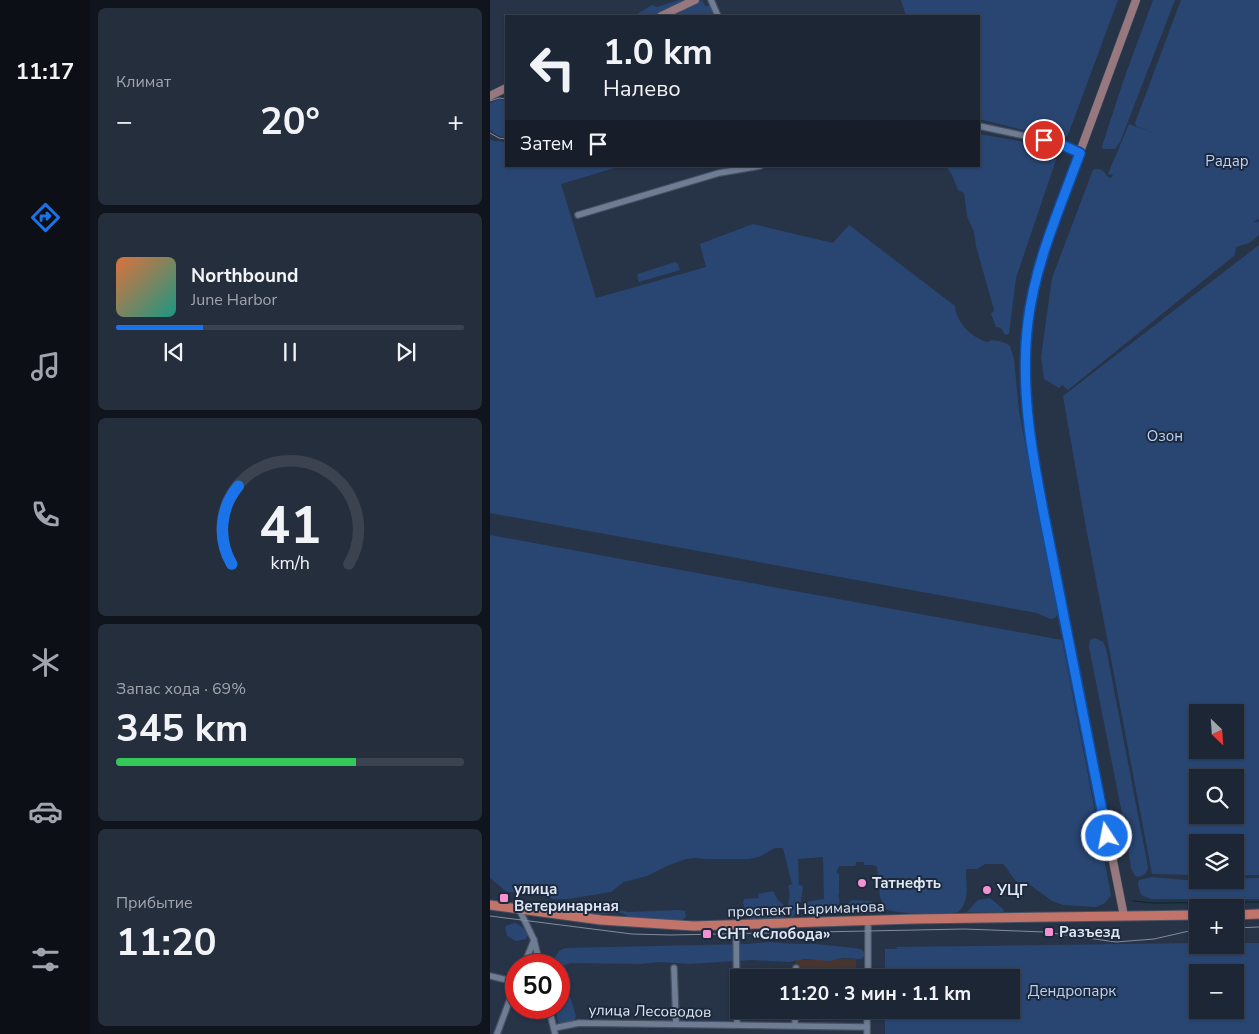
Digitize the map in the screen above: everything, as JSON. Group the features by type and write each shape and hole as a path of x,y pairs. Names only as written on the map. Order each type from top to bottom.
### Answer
{"main road":[{"path":"663,15 695,0"},
{"path":"1124,916 1084,723 1035,469 1024,380 1028,323 1039,263 1136,0"},
{"path":"490,96 505,88"},
{"name":"проспект Нариманова","path":"490,905 644,924 736,926 868,920 1189,915"},
{"path":"1244,915 1259,914"}],"street":[{"path":"711,0 718,15"},
{"path":"980,126 1058,143 1080,153"},
{"path":"578,216 719,172 753,167"},
{"path":"519,909 534,940 537,954"},
{"path":"868,920 868,969"},
{"path":"736,926 737,1024"},
{"path":"528,954 534,940"},
{"path":"674,968 676,1023"},
{"path":"490,976 505,980"},
{"path":"490,1033 497,1034 505,1013"},
{"path":"795,1019 795,1025"},
{"name":"улица Лесоводов","path":"555,1031 579,1022 795,1025 867,1031"}],"shaded area":[{"path":"856,959 856,968 796,969 796,960"}],"green space":[{"path":"679,0 687,0 655,15 636,15 652,5 657,7"},
{"path":"702,0 705,6 711,6 716,15 669,15"},
{"path":"901,0 1118,0 1068,135 1062,140 980,119 980,15 906,15"},
{"path":"1153,0 1175,0 1120,142 1115,149 1103,149 1102,146 1124,79"},
{"name":"Радар","path":"1181,0 1259,0 1259,219 1253,222 1259,222 1259,235 1249,243 1236,247 1235,255 1068,390 1062,385 1059,388 1044,379 1041,357 1052,278 1093,170 1102,170 1111,178 1113,175 1108,174 1129,124 1153,133 1136,126 1135,123"},
{"path":"499,99 505,101 505,138 490,130 490,103"},
{"path":"980,134 1053,147 1056,160 1016,278 1009,334 1005,335 1001,328 996,327 991,314 994,310 976,246 974,232 967,216 964,193 958,190 947,167 980,167"},
{"path":"490,139 505,142 505,167 618,167 561,184 596,298 706,267 700,244 753,224 833,243 849,225 955,306 961,323 975,337 987,342 992,340 998,341 1010,346 1014,359 1019,411 1058,614 1055,618 1050,619 1037,613 490,513"},
{"name":"Озон","path":"1259,245 1259,875 1244,875 1244,834 1189,834 1189,875 1152,874 1063,396"},
{"path":"675,262 680,270 639,282 638,274"},
{"path":"490,535 1062,640 1111,895 1105,903 1096,907 1063,905 1052,901 1030,885 1025,886 1017,882 1003,864 985,864 977,869 966,869 966,898 958,912 932,914 890,911 885,909 880,897 877,867 864,865 864,862 856,862 854,866 839,866 837,869 839,874 838,906 824,913 807,914 804,910 806,902 824,899 823,857 798,859 799,885 803,886 803,890 797,912 791,918 788,911 788,886 792,884 783,848 775,848 759,857 749,859 686,859 647,876 624,882 611,892 568,899 553,899 539,895 533,896 517,892 507,892 490,878"},
{"path":"1095,638 1103,642 1106,648 1148,867 1146,873 1140,877 1135,876 1131,868 1089,647 1090,640"},
{"path":"1152,877 1189,880 1189,889 1244,889 1244,878 1259,878 1259,899 1151,899 1141,895 1138,885 1139,880"},
{"path":"773,891 778,900 785,906 786,918 748,918 743,903 744,899 759,898 758,894"},
{"path":"990,898 1004,912 967,912 978,900"},
{"path":"852,900 872,901 876,905 876,911 872,914 849,914 845,906"},
{"path":"551,903 598,906 628,912 679,910 685,911 686,917 680,921 670,921 656,918 629,917 622,913 595,914 580,910 563,910 550,906"},
{"path":"515,923 526,931 528,935 526,939 516,941 507,936 505,927"},
{"path":"771,942 814,944 861,949 865,953 861,959 842,958 830,961 805,959 789,962 752,960 689,964 660,962 641,964 570,963 570,954 557,954 565,948"},
{"name":"Дендропарк","path":"1189,943 1189,954 1244,954 1244,943 1259,943 1259,1034 885,1034 885,1019 1020,1019 1020,969 885,969 885,949 897,949 896,947"},
{"path":"570,996 576,1016 574,1021 558,1022 557,1019 570,1019"}],"waterway":[{"path":"1133,901 1153,903 1259,902"}],"tram line":[{"path":"490,101 499,98 505,99"},
{"path":"490,133 505,139"},
{"path":"490,916 632,934 670,935 964,929 1045,932 1116,942 1154,939 1189,931"},
{"path":"1244,928 1259,927"}],"place":[{"name":"Татнефть","path":"862,883"},
{"name":"УЦГ","path":"987,890"},
{"name":"улица Ветеринарная","path":"504,898"},
{"name":"Разъезд","path":"1049,932"},
{"name":"СНТ «Слобода»","path":"707,934"}],"route":[{"path":"1044,140 1058,143 1080,153 1039,263 1028,323 1024,380 1035,469 1107,836"}]}
